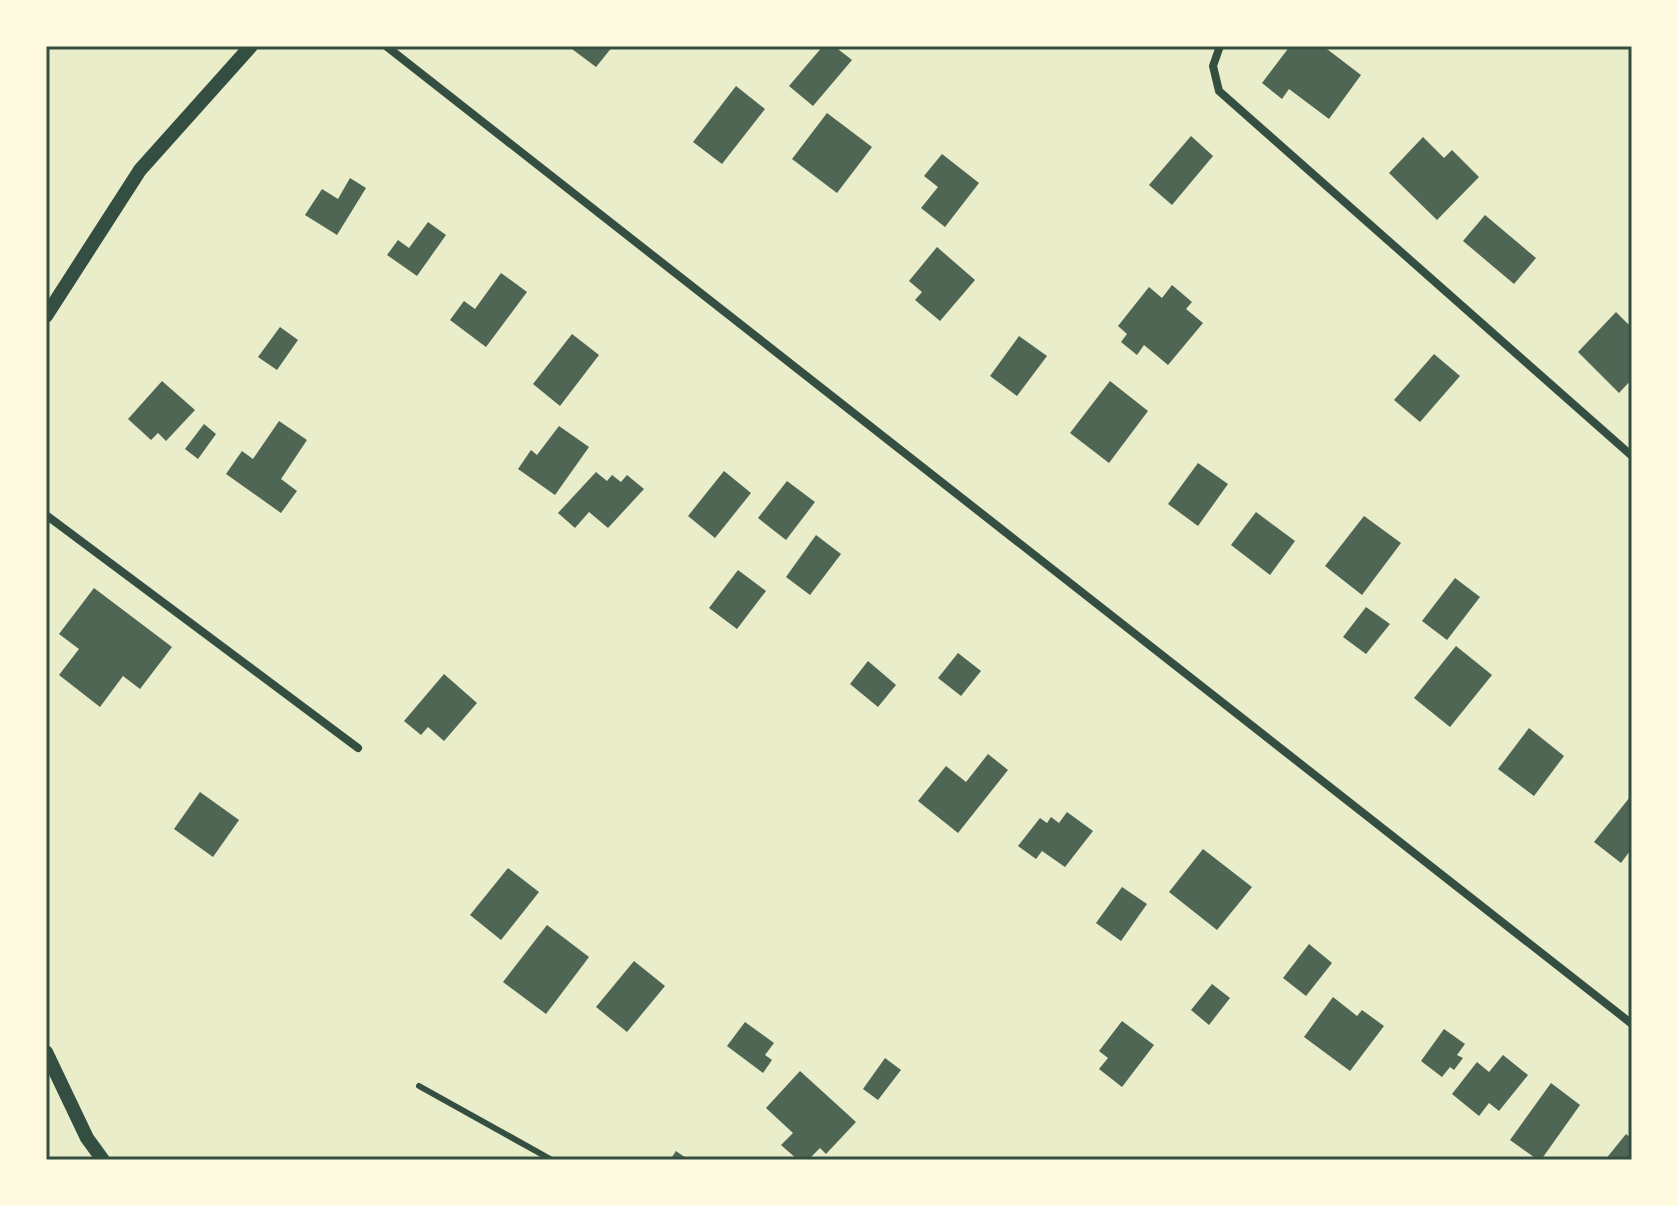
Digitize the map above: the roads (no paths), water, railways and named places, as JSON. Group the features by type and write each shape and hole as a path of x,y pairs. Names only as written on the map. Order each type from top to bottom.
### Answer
{"street":[{"path":"46,316 140,170 251,46"},
{"path":"386,46 1632,1024"},
{"path":"1220,46 1213,66 1219,91 1632,456"},
{"path":"46,515 358,748"},
{"path":"46,1052 87,1138 103,1160"}],"lane":[{"path":"419,1086 552,1160"}]}
